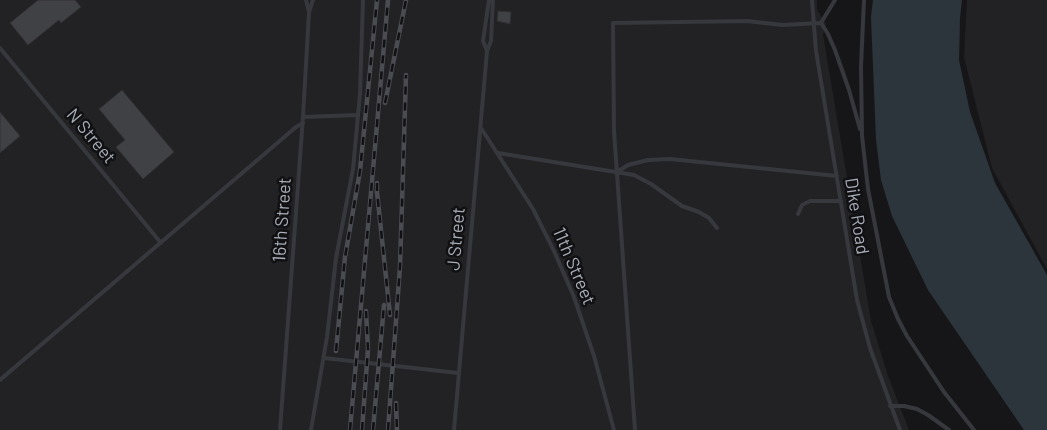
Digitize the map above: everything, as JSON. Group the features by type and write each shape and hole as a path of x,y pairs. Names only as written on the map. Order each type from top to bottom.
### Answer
{"lane":[{"name":"16th Street","path":"306,0 309,12"},
{"name":"16th Street","path":"280,430 303,123 309,12 313,0"},
{"path":"311,430 324,358 336,258 354,169 363,0"},
{"name":"J Street","path":"487,51 484,40 489,0"},
{"name":"J Street","path":"454,430 487,51 491,40 494,10 493,0"},
{"name":"Dike Road","path":"812,0 813,23 857,300 870,348 900,430"},
{"path":"821,23 835,0"},
{"path":"864,0 861,66 862,136 870,198 889,297 907,336 944,392 974,430"},
{"path":"635,430 614,131 612,22 747,21 782,25 821,23"},
{"path":"821,23 828,34 846,82 862,136"},
{"name":"N Street","path":"0,48 161,242"},
{"path":"303,117 358,115"},
{"path":"0,380 303,123"},
{"name":"11th Street","path":"480,126 533,209 554,251 574,297 594,356 614,430"},
{"path":"498,153 634,175 651,184 682,206 709,218 717,228"},
{"path":"617,172 628,164 648,160 670,159 837,176"},
{"path":"798,214 802,205 810,201 841,201"},
{"path":"324,358 458,373"},
{"path":"890,406 904,406 917,409 949,430"}],"shaded area":[{"path":"0,0 817,0 817,10 826,24 823,35 871,321 888,376 909,430 0,430"},
{"path":"873,0 962,0 959,60 970,112 995,183 1047,275 1047,430 1024,430 928,290 892,216 881,180 876,140 871,17"},
{"path":"967,0 1047,0 1047,269 992,168 964,57"}],"building":[{"path":"38,0 75,0 81,7 61,23 59,20 28,45 10,23"},
{"path":"498,11 511,12 510,24 497,21"},
{"path":"122,90 174,152 143,179 116,147 125,140 99,109"},
{"path":"0,112 20,136 0,153"}],"railway":[{"path":"336,351 345,257 360,171 377,0"},
{"path":"350,430 388,0"},
{"path":"385,103 406,0"},
{"path":"388,430 400,267 406,75"},
{"path":"377,183 390,315"},
{"path":"373,430 384,305"},
{"path":"362,430 368,349 366,311"},
{"path":"396,403 397,430"}]}
